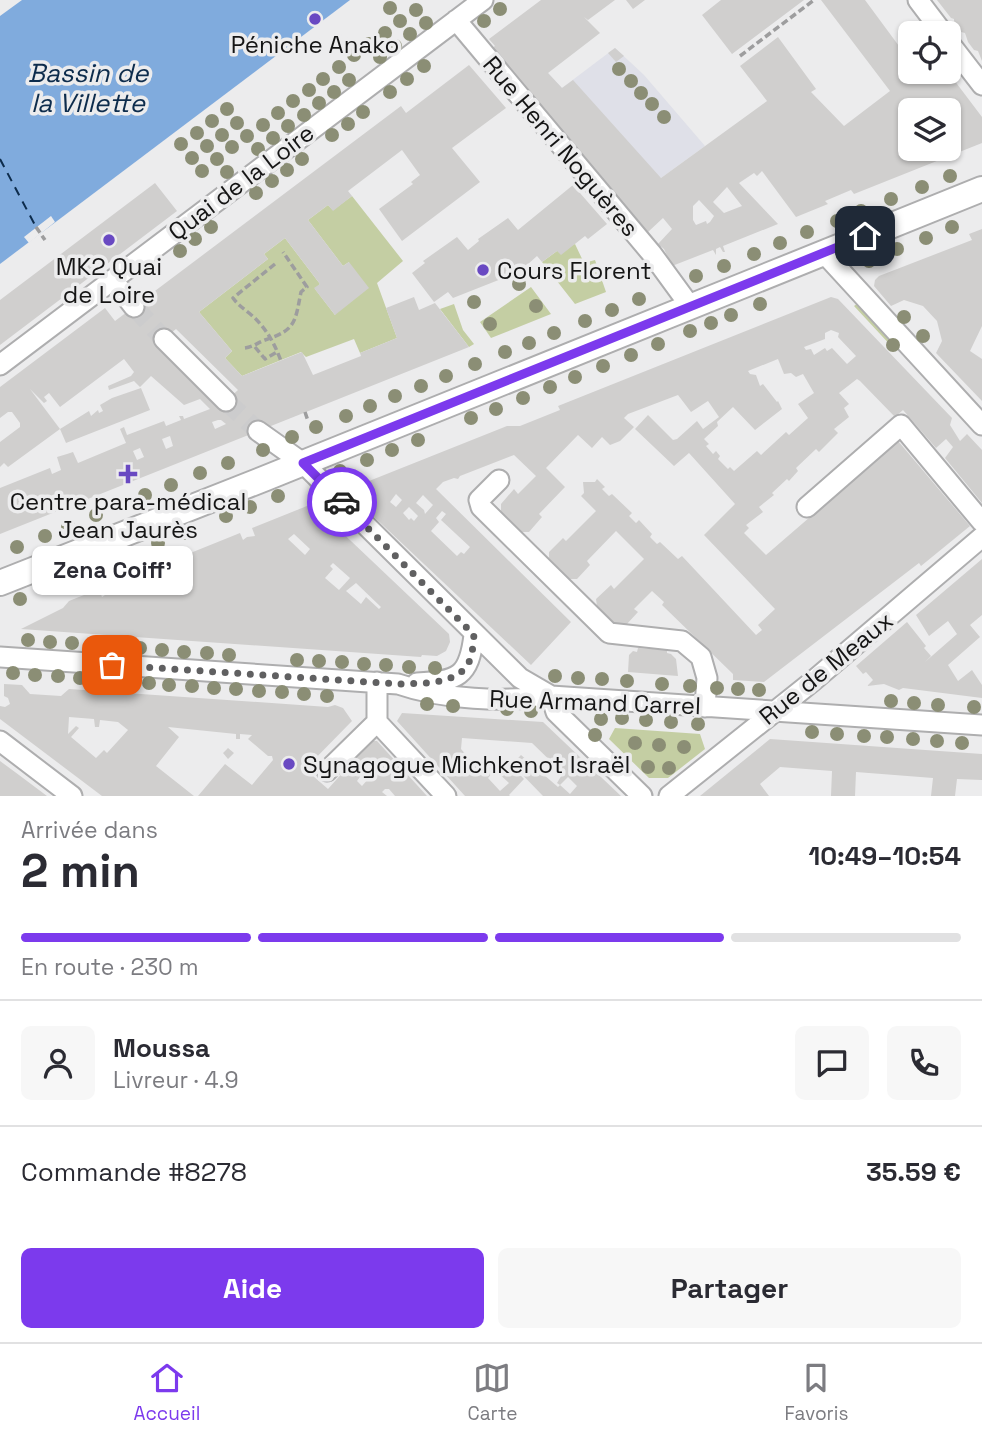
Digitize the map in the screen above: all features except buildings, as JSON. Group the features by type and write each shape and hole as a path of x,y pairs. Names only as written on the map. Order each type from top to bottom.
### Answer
{"main road":[{"path":"0,583 982,189"}],"street":[{"name":"Quai de la Loire","path":"0,365 483,0"},
{"path":"918,0 934,21"},
{"name":"Rue Henri Noguères","path":"456,20 652,254 690,306"},
{"path":"961,58 982,85"},
{"path":"824,253 982,425"},
{"path":"113,280 134,307"},
{"path":"163,339 226,401"},
{"path":"807,508 901,425 982,522"},
{"path":"258,431 303,463 520,678 551,696 556,712 642,796"},
{"path":"499,480 479,500 481,508 609,633 681,641 701,657 707,678 705,706"},
{"name":"Rue de Meaux","path":"669,796 774,712 982,537"},
{"path":"398,684 436,682 460,674 471,658 474,635"},
{"name":"Rue Armand Carrel","path":"0,657 377,682 398,684 422,692 516,700 551,696 982,725"},
{"path":"377,682 377,722 446,796"},
{"path":"327,771 377,722"},
{"path":"0,741 72,796"}],"path":[{"path":"740,56 814,0"},
{"path":"36,227 45,240"},
{"path":"283,252 307,287"},
{"path":"275,264 233,298 271,338 281,360"},
{"path":"245,348 255,347 259,342 287,331 295,322 301,292 312,283"},
{"path":"255,347 265,359 278,352"},
{"path":"305,412 308,421"}],"shaded area":[{"path":"615,48 644,75 705,146 661,178 527,89 548,73 562,88"}],"green space":[{"path":"352,196 403,261 377,283 397,338 360,353 354,339 306,357 301,352 242,376 225,358 232,351 199,312 268,259 264,254 285,238 320,284 315,289 335,315 349,262 343,266 308,220 328,205 333,210"},
{"path":"575,244 584,263 595,260 606,292 575,304 542,262 557,251"},
{"path":"531,287 551,314 491,338 480,322"},
{"path":"858,303 898,346 894,349 854,306"},
{"path":"454,304 463,330 474,344 469,347 440,309"},
{"path":"615,728 700,734 705,749 668,778 649,778 609,739"}],"water":[{"name":"Bassin de la Villette","path":"22,0 350,0 0,264 0,16"}],"pier":[{"path":"51,216 55,222 29,243 24,237"}],"ferry route":[{"path":"0,159 36,227"}],"tunnel":[{"path":"134,307 164,339"},
{"path":"226,401 258,431"}],"way so far":[{"path":"112,665 398,684 436,682 460,674 471,658 474,635 471,630 342,502"}],"place":[{"name":"Péniche Anako","path":"315,19"},
{"name":"MK2 Quai de Loire","path":"109,240"},
{"name":"Cours Florent","path":"483,270"},
{"name":"Centre para-médical Jean Jaurès","path":"128,474"},
{"name":"Zena Coiff'","path":"112,665"},
{"name":"Synagogue Michkenot Israël","path":"289,764"}],"route":[{"path":"342,502 303,463 865,236"}]}
